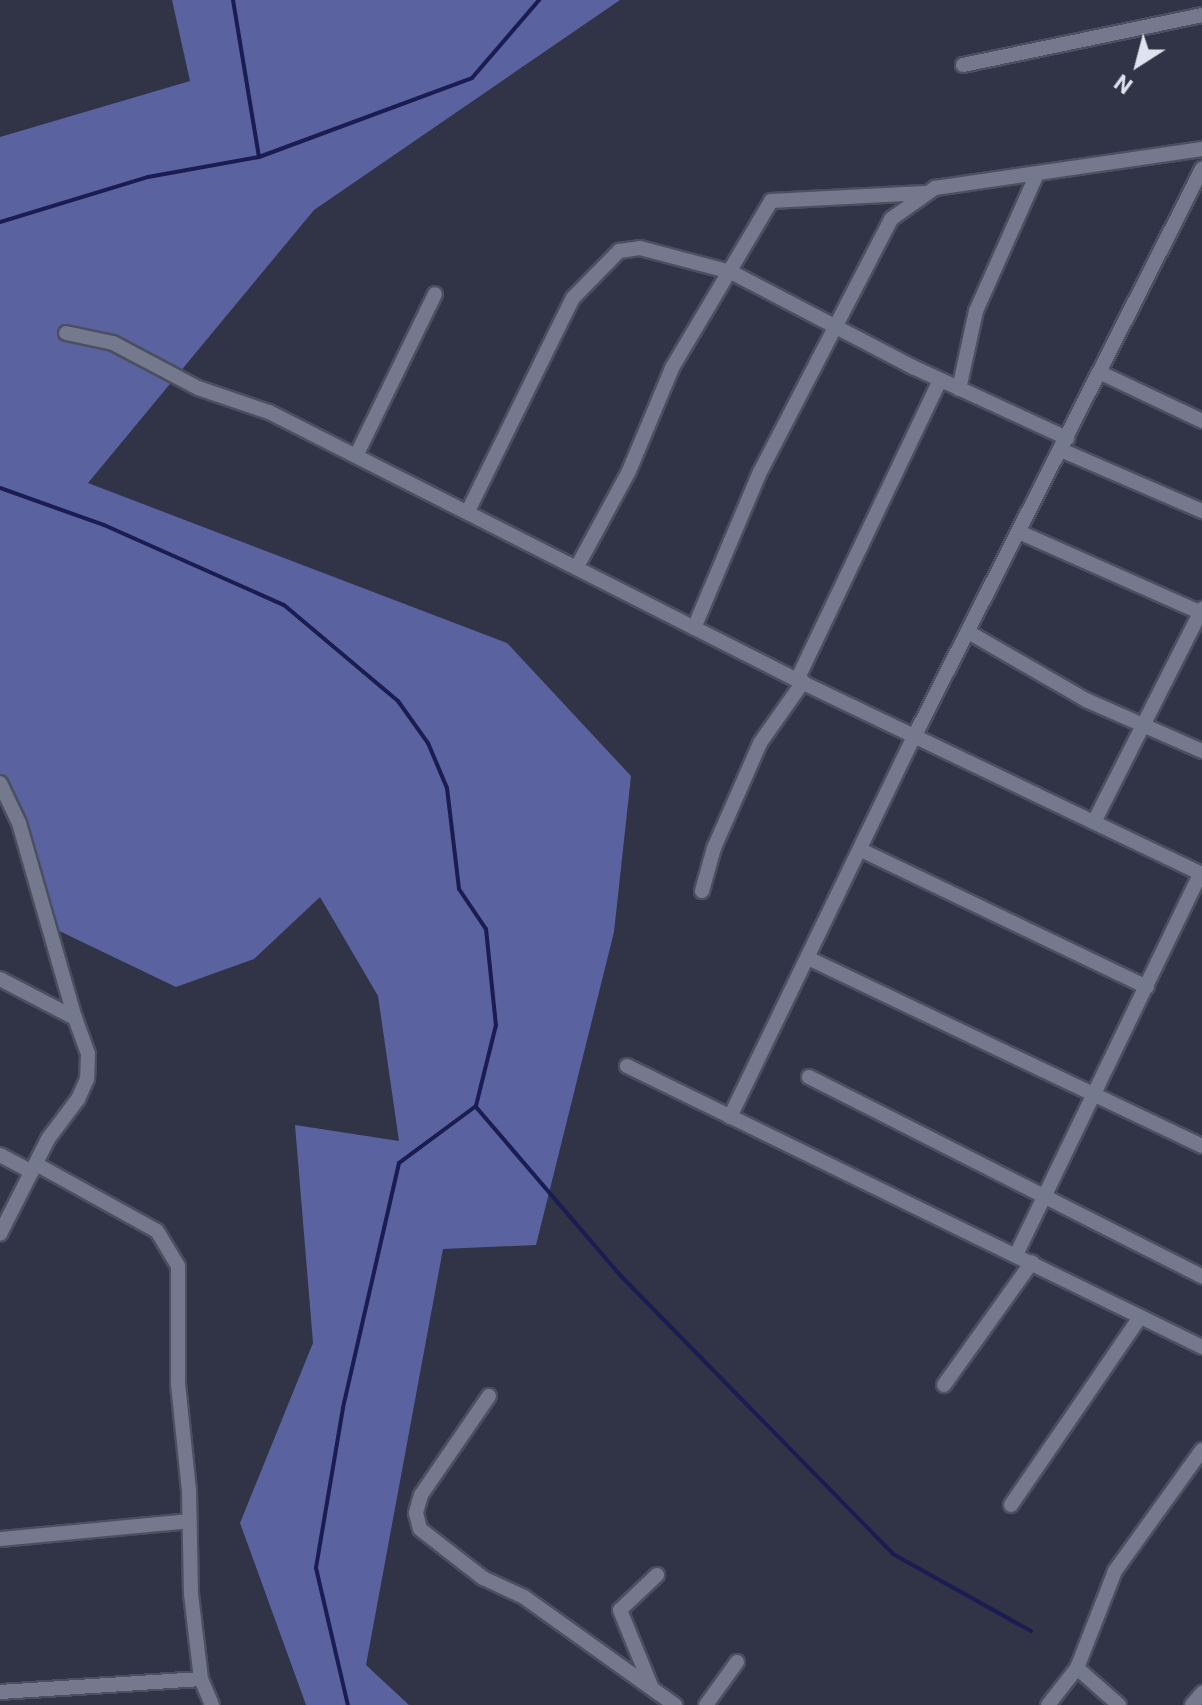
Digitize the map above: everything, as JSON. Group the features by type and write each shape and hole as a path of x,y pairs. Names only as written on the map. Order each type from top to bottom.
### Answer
{"street":[{"path":"963,65 1202,15"},
{"path":"578,565 629,471 672,368 771,201 924,193 1202,149"},
{"path":"730,1117 810,959 915,735 970,633 1202,169"},
{"path":"959,389 976,311 1037,174"},
{"path":"694,628 759,474 880,234 924,193"},
{"path":"468,511 573,298 593,273 619,251 640,248 731,272 835,328 1202,511"},
{"path":"356,456 435,294"},
{"path":"66,333 113,343 198,388 269,412 578,565 800,681 1202,873 1016,1255"},
{"path":"1099,372 1202,421"},
{"path":"702,891 714,848 760,743 800,681 940,380"},
{"path":"1019,532 1201,611 1094,822"},
{"path":"970,633 1142,727 1202,751"},
{"path":"0,783 19,823 88,1054 87,1079 34,1168 0,1234"},
{"path":"861,850 1147,987"},
{"path":"810,959 1201,1144"},
{"path":"0,979 75,1018"},
{"path":"627,1066 1202,1347"},
{"path":"809,1077 1202,1276"},
{"path":"0,1155 34,1168 157,1231 171,1249 178,1266 178,1384 201,1679 212,1705"},
{"path":"944,1385 1032,1262"},
{"path":"1011,1505 1140,1317"},
{"path":"489,1396 421,1495 416,1513 420,1529 483,1578 524,1597 675,1705"},
{"path":"1048,1705 1077,1668 1115,1571 1202,1450"},
{"path":"0,1539 189,1521"},
{"path":"651,1687 620,1610 657,1575"},
{"path":"706,1705 737,1662"},
{"path":"1077,1668 1119,1705"},
{"path":"0,1692 201,1679"},
{"path":"1192,1705 1202,1693"}],"shaded area":[{"path":"172,0 620,0 314,210 88,483 507,643 631,776 614,932 536,1245 443,1249 366,1665 409,1705 306,1705 240,1523 313,1343 295,1125 399,1141 378,996 320,897 254,959 176,987 53,928 0,782 0,137 190,81"}],"waterway":[{"path":"233,0 259,157"},
{"path":"0,222 148,177 259,157 472,78 539,0"},
{"path":"0,488 104,525 284,605 398,701 428,743 447,788 459,889 486,929 496,1025 476,1106 399,1163 343,1408 316,1568 348,1705"},
{"path":"476,1107 621,1276 893,1554 1031,1631"}]}
